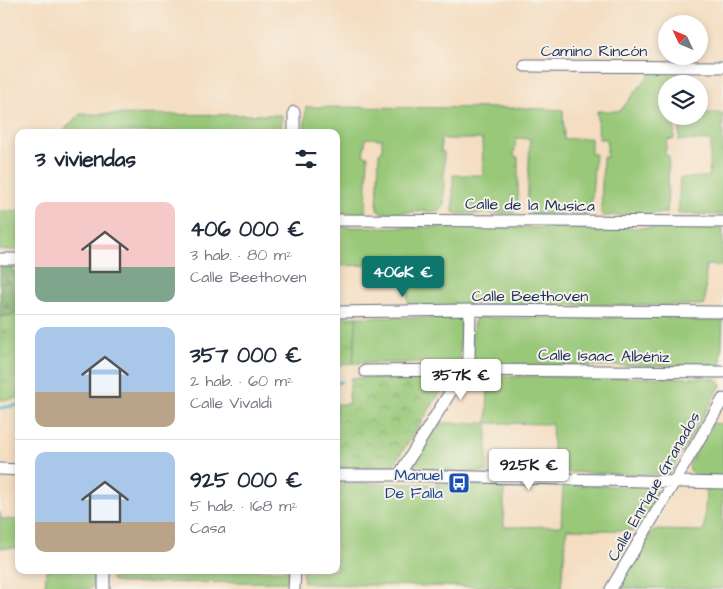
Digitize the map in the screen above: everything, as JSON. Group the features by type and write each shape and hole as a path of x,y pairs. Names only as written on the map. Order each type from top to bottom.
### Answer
{"street":[{"name":"Camino Rincón","path":"525,66 723,66"},
{"path":"294,112 294,129"},
{"name":"Calle de la Musica","path":"340,220 723,222"},
{"path":"0,259 15,259"},
{"path":"399,475 464,370 469,358 470,310"},
{"name":"Calle Beethoven","path":"340,312 470,310 723,312"},
{"name":"Calle Isaac Albéniz","path":"365,371 723,372"},
{"name":"Calle Enrique Granados","path":"611,589 723,399"},
{"path":"0,469 15,470"},
{"path":"340,475 723,483"},
{"path":"104,574 104,589"},
{"path":"294,589 295,574"}],"green space":[{"path":"654,69 683,69 683,75 658,75 658,125 675,125 674,139 667,140 665,155 669,156 667,213 603,216 601,213 603,157 607,157 607,139 599,139 597,111 620,111"},
{"path":"306,107 523,108 563,110 564,139 591,138 591,154 595,154 591,211 587,214 533,214 527,210 530,139 516,138 514,156 518,157 518,208 514,213 458,214 453,212 453,175 483,175 482,139 441,139 441,152 444,152 444,204 439,211 381,213 377,210 379,153 382,151 382,139 366,138 363,155 368,156 366,208 363,214 340,213 340,129 304,129"},
{"path":"708,113 723,113 723,215 678,214 680,178 709,177 711,141 679,140 680,125 708,125"},
{"path":"80,114 282,115 281,129 65,129"},
{"path":"0,211 15,211 15,250 0,250"},
{"path":"340,227 723,228 723,266 706,265 705,305 408,305 407,264 340,266"},
{"path":"0,262 10,264 15,271 15,315 0,317"},
{"path":"15,315 15,398 0,400 0,317"},
{"path":"340,317 357,317 353,363 340,365"},
{"path":"357,317 460,318 460,361 453,363 353,363"},
{"path":"654,317 723,319 721,366 485,365 478,364 474,354 472,334 476,318"},
{"path":"488,376 714,378 721,385 670,473 665,475 554,472 552,424 487,423"},
{"path":"351,378 449,379 392,467 388,469 340,469 340,404 348,404"},
{"path":"438,423 487,423 487,472 419,471 413,466 413,460"},
{"path":"713,423 723,424 723,477 696,476 690,470 689,465"},
{"path":"340,483 504,485 504,527 561,526 563,485 652,487 657,491 658,498 637,531 567,529 561,588 313,584 304,582 303,574 340,574"},
{"path":"706,489 723,489 723,589 622,588 620,585 621,581 653,530 704,531"},
{"path":"0,512 1,519 15,520 15,548 0,548"},
{"path":"46,574 96,574 96,584 89,589 45,589"},
{"path":"110,574 289,574 288,580 285,582 119,583 113,581"}],"waterway":[{"path":"0,408 15,406"}],"place":[{"name":"Manuel De Falla","path":"459,483"}]}
